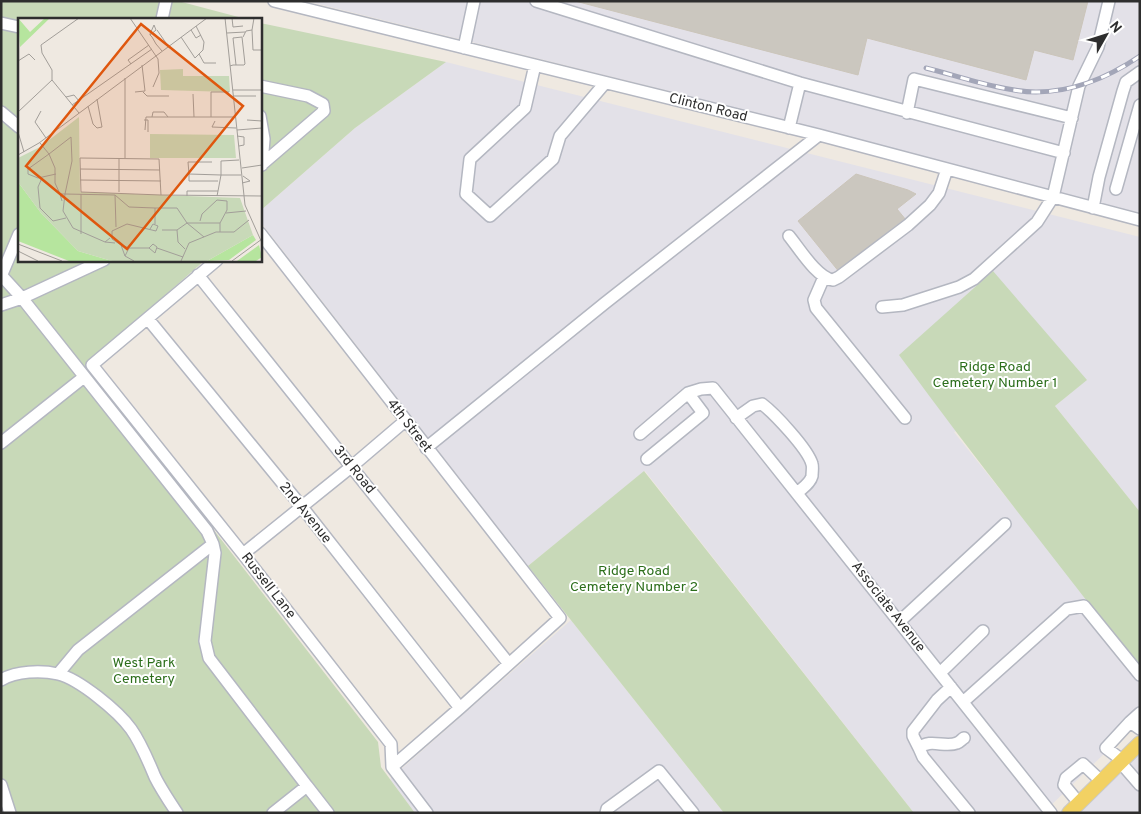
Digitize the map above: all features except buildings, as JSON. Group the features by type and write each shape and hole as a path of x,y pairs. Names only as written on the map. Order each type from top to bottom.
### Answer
{"main road":[{"path":"1074,808 1140,743"}],"street":[{"path":"162,18 166,1"},
{"name":"Clinton Road","path":"274,1 819,135 1140,220"},
{"path":"464,48 474,1"},
{"path":"536,1 800,83 1064,153"},
{"path":"882,307 902,305 959,287 974,279 1037,222 1053,197 1079,86 1098,47 1109,1"},
{"path":"1,23 18,27"},
{"path":"535,65 524,108 470,158 466,194 490,216 553,159 560,136 605,83"},
{"path":"1092,208 1126,82 1140,72"},
{"path":"908,113 914,79 1072,118"},
{"path":"789,128 800,83"},
{"path":"261,86 308,96 323,104 324,111 261,165"},
{"path":"1123,91 1140,99"},
{"path":"1116,189 1140,105"},
{"path":"1,112 17,126"},
{"path":"261,122 264,139 261,165"},
{"path":"1,124 17,126"},
{"path":"426,448 605,303 819,135"},
{"path":"789,236 824,277 833,280 930,205 939,193 947,169"},
{"name":"4th Street","path":"261,234 560,618 509,664"},
{"path":"18,236 2,274 207,531 214,544 215,553 205,641 209,658 328,813"},
{"path":"1,305 22,298 102,261"},
{"path":"148,319 217,261"},
{"name":"3rd Road","path":"198,275 509,664"},
{"path":"824,277 814,300 816,308 905,418"},
{"name":"Russell Lane","path":"148,319 92,365 391,744 392,767"},
{"name":"2nd Avenue","path":"148,319 302,507 460,708"},
{"path":"1,443 84,378"},
{"name":"Associate Avenue","path":"688,393 713,388 1051,813"},
{"path":"640,434 688,393 703,413 647,459"},
{"path":"736,418 753,406 762,404 771,410 806,452 812,464 812,476 809,482 796,493"},
{"path":"243,554 405,421"},
{"path":"899,622 1005,524"},
{"path":"58,674 78,650 214,544"},
{"path":"963,702 1067,609 1084,606 1140,675"},
{"path":"940,673 983,632"},
{"path":"427,813 392,767 509,664"},
{"path":"1,680 28,672 58,674 89,690 130,728 139,741 163,791 177,813"},
{"path":"951,687 937,700 913,731 913,736 921,752 969,813"},
{"path":"1140,713 1135,726 1106,748 1121,762 1140,785"},
{"path":"921,752 923,745 930,743 956,744 964,738"},
{"path":"1074,808 1064,785 1066,778 1084,764 1101,781"},
{"path":"606,813 608,809 659,771 693,813"},
{"path":"1,785 10,813"},
{"path":"273,813 307,786"}],"shaded area":[{"path":"306,1 1140,1 1140,213 697,98"},
{"path":"446,62 1140,237 1140,512 1055,406 1087,379 954,432 1046,547 1140,670 1140,719 1043,813 914,813 645,471 528,566 261,222 261,210 355,128"},
{"path":"571,620 724,813 415,813 390,779"},
{"path":"1140,743 1140,813 1069,813"}],"green space":[{"name":"West Park Cemetery","path":"1,1 178,1 242,18 18,18 18,261 204,261 86,365 378,742 381,767 415,813 1,813"},
{"path":"261,23 446,62 355,128 261,210"},
{"name":"Ridge Road Cemetery Number 1","path":"993,271 1087,380 1055,406 1140,512 1140,670 988,474 899,355"},
{"name":"Ridge Road Cemetery Number 2","path":"644,471 914,813 724,813 528,566"}],"railway":[{"path":"926,68 981,83 1036,92 1064,89 1091,82 1140,56"}]}
